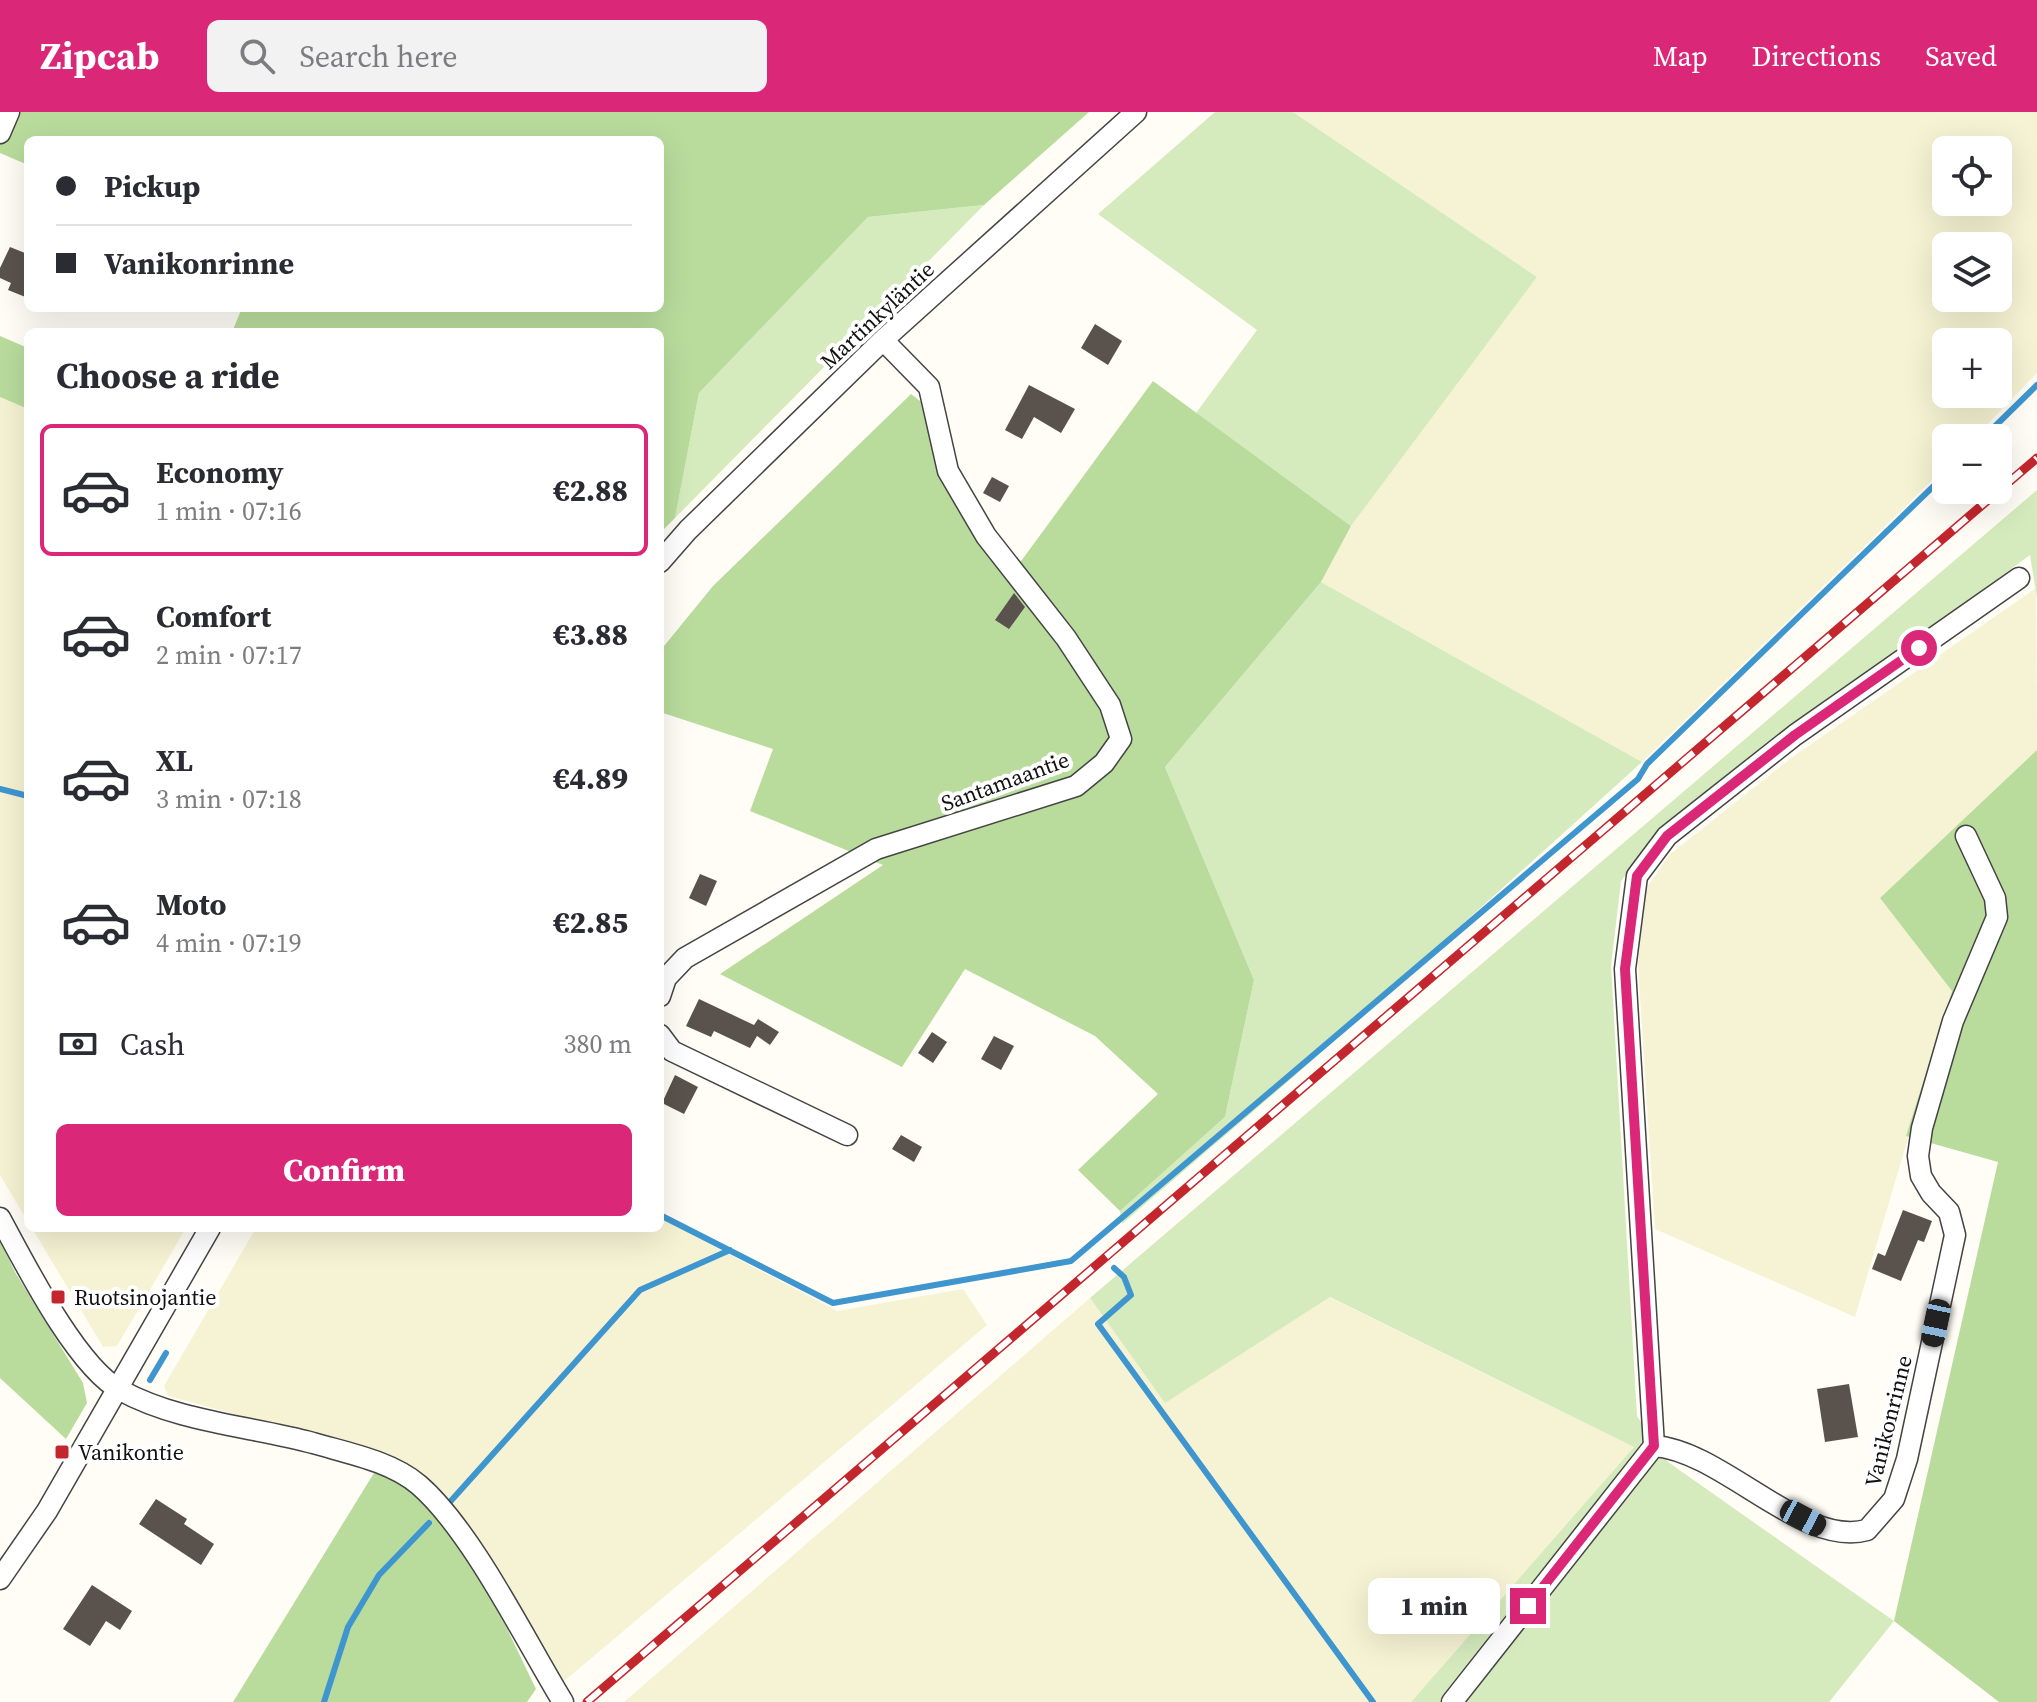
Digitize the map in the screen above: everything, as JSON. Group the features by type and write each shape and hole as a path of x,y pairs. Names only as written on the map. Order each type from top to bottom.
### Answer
{"street":[{"path":"0,133 9,112"},
{"name":"Martinkyläntie","path":"664,557 688,530 883,340 1136,112"},
{"name":"Santamaantie","path":"664,984 685,958 876,849 1076,786 1104,763 1121,739 1110,705 1066,638 986,536 948,471 929,387 883,340"},
{"path":"1452,1702 1654,1446 1625,969 1637,876 1667,836 1795,735 2019,578"},
{"name":"Vanikonrinne","path":"1654,1446 1698,1459 1818,1526 1840,1533 1867,1530 1894,1499 1907,1459 1955,1235 1949,1212 1921,1176 1918,1142 1953,1021 1997,917 1995,898 1966,836"},
{"path":"664,1040 672,1051 847,1135"},
{"path":"0,1218 92,1368 119,1389 172,1411 275,1433 371,1460 418,1484 463,1537 563,1702"},
{"path":"2,1575 47,1511 208,1232"}],"shaded area":[{"path":"1293,112 2037,112 2037,373 2012,399 2012,328 1932,328 1932,408 2003,408 1988,424 1932,424 1932,481 1642,762 1321,582 1351,526 1537,277"},
{"path":"0,397 24,407 24,1215 0,1175"},
{"path":"2036,588 2037,750 1880,898 1952,990 1855,1317 1655,1229 1638,964 1646,889 1669,855 1794,756"},
{"path":"664,1220 837,1311 963,1289 987,1325 563,1682 418,1484 282,1427 168,1396 164,1386 254,1232 664,1232"},
{"path":"34,1232 184,1232 117,1346 103,1347"},
{"path":"1329,1297 1634,1447 1411,1702 624,1702 1090,1298 1165,1402"}],"green space":[{"path":"0,112 1089,112 984,205 868,217 699,393 675,518 664,529 664,328 234,328 240,312 664,312 664,136 24,136 24,163 0,153"},
{"path":"1215,112 1293,112 1537,277 1351,526 1196,413 1257,330 1098,214"},
{"path":"984,205 675,518 699,393 868,217"},
{"path":"0,336 24,346 24,407 0,397"},
{"path":"1153,381 1351,526 1321,582 1165,767 1254,980 1225,1117 1120,1211 1078,1170 1158,1094 1095,1036 965,969 902,1067 720,974 883,865 750,811 773,749 664,713 664,646 713,586 911,394 924,404 1008,579"},
{"path":"2037,490 2037,598 2030,555 1661,826 1621,881 1611,966 1637,1416 1668,1462 1894,1621 1829,1702 1411,1702 1634,1447 1330,1297 1165,1403 1090,1298"},
{"path":"1321,582 1642,762 1299,1072 1122,1224 1120,1211 1225,1117 1254,980 1165,767"},
{"path":"2037,750 2037,1702 1999,1702 1894,1621 1998,1162 1906,1136 1952,991 1880,898"},
{"path":"0,1240 15,1272 83,1383 87,1403 66,1439 0,1378"},
{"path":"371,1460 418,1484 463,1537 536,1689 527,1702 233,1702 374,1473"}],"building":[{"path":"10,247 24,253 24,296 8,290 11,283 0,278 0,268"},
{"path":"1095,324 1122,341 1108,365 1081,348"},
{"path":"1029,385 1075,409 1061,433 1034,417 1022,439 1005,430"},
{"path":"992,477 1009,486 1000,502 983,493"},
{"path":"1014,593 1025,607 1009,629 995,620"},
{"path":"700,874 717,881 706,906 689,898"},
{"path":"699,999 754,1025 758,1019 779,1032 770,1045 757,1036 750,1048 714,1031 711,1037 686,1026"},
{"path":"932,1032 947,1042 933,1063 918,1053"},
{"path":"994,1036 1014,1046 1001,1070 981,1059"},
{"path":"675,1075 698,1087 684,1114 664,1104"},
{"path":"901,1135 922,1147 914,1162 892,1149"},
{"path":"1903,1210 1932,1221 1924,1242 1918,1240 1901,1281 1872,1269 1878,1253 1885,1256"},
{"path":"1849,1384 1858,1437 1825,1442 1817,1389"},
{"path":"156,1499 187,1519 184,1524 214,1544 201,1565 139,1524"},
{"path":"92,1585 132,1611 120,1630 106,1621 90,1646 63,1629"}],"waterway":[{"path":"1997,424 2037,385"},
{"path":"664,1217 833,1303 1071,1261 1638,779 1647,764 1932,488"},
{"path":"0,789 24,795"},
{"path":"449,1503 640,1290 730,1250"},
{"path":"1114,1268 1124,1277 1131,1295 1098,1324 1373,1702"},
{"path":"150,1380 166,1353"},
{"path":"324,1702 348,1627 379,1575 429,1523"}],"railway":[{"path":"587,1702 2037,458"}],"place":[{"name":"Ruotsinojantie","path":"58,1297"},
{"name":"Vanikontie","path":"62,1452"}],"route":[{"path":"1528,1606 1654,1446 1625,969 1629,914 1637,876 1667,836 1795,735 1919,648"}]}
